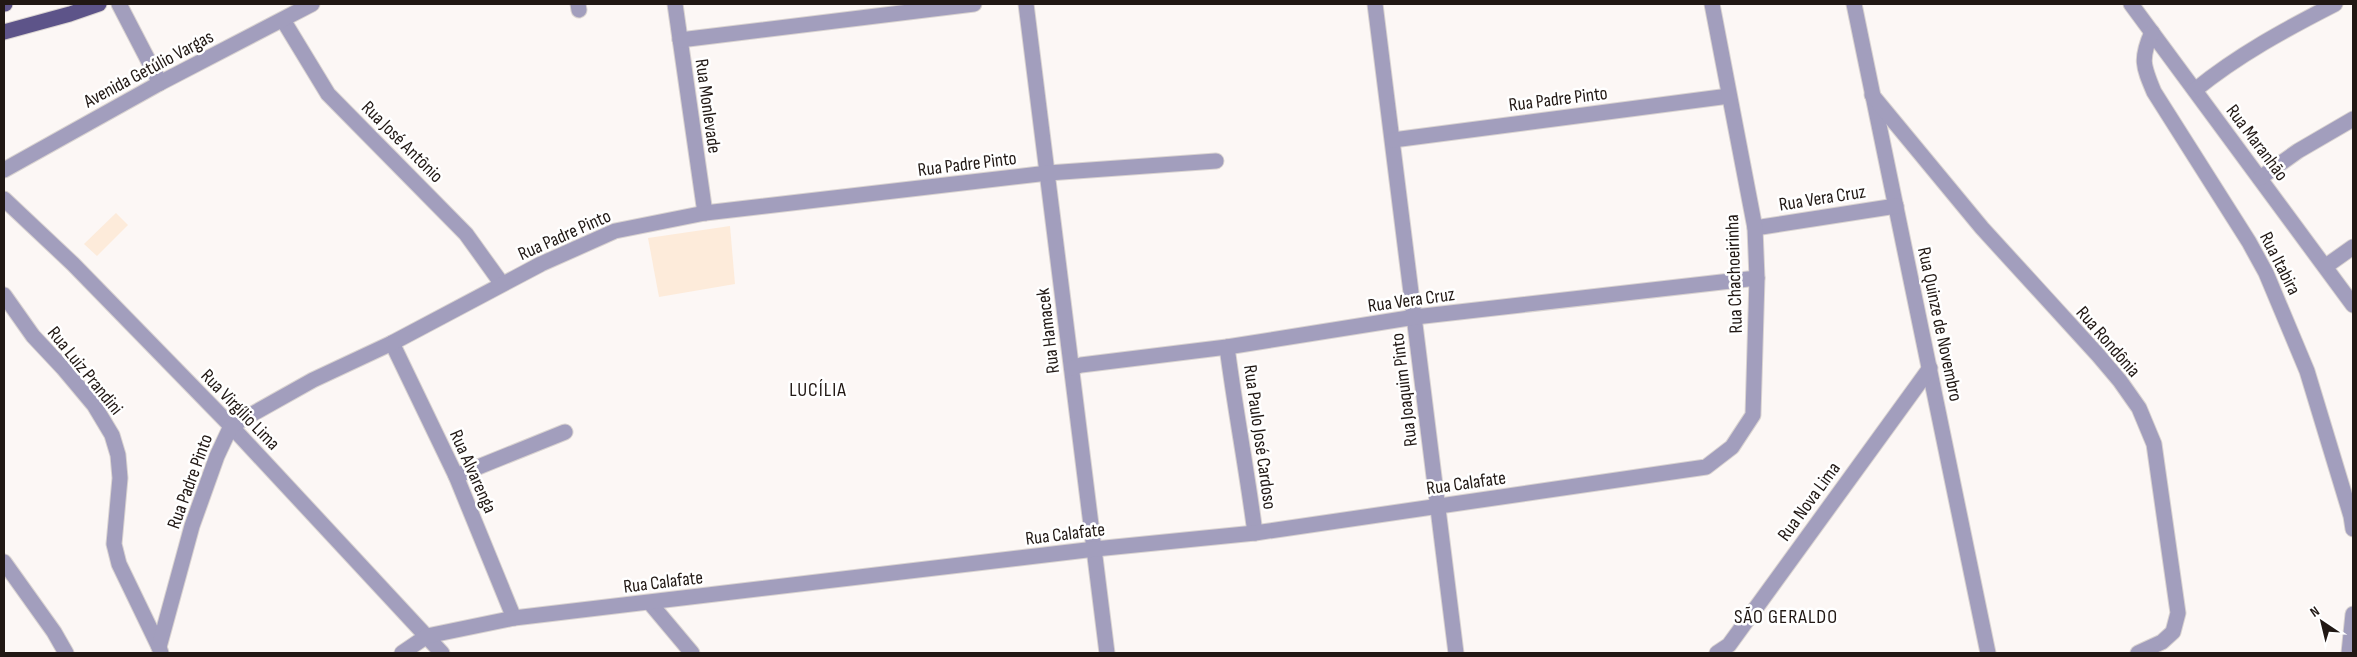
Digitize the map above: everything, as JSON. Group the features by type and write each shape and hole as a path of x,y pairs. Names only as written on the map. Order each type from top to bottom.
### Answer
{"main road":[{"path":"4,32 70,14 98,4"}],"street":[{"path":"119,4 160,83"},
{"name":"Avenida Getúlio Vargas","path":"4,170 160,83 312,4"},
{"name":"Rua Monlevade","path":"675,4 705,213"},
{"path":"680,40 974,4"},
{"name":"Rua Hamacek","path":"1026,4 1107,653"},
{"name":"Rua Joaquim Pinto","path":"1375,4 1456,653"},
{"name":"Rua Chachoeirinha","path":"1706,467 1732,447 1753,415 1757,278 1755,228 1712,4"},
{"name":"Rua Quinze de Novembro","path":"1854,4 1988,653"},
{"name":"Rua Maranhão","path":"2131,4 2353,305"},
{"path":"2195,90 2233,61 2278,33 2336,4"},
{"name":"Rua José Antônio","path":"283,20 328,94 466,234 502,284"},
{"name":"Rua Itabira","path":"2152,32 2143,51 2146,73 2154,92 2249,242 2266,273 2307,371 2351,516 2353,529"},
{"name":"Rua Rondônia","path":"1872,95 1982,228 2109,368 2139,408 2154,444 2178,613 2172,632 2162,642 2138,653"},
{"name":"Rua Padre Pinto","path":"1393,140 1729,96"},
{"path":"2260,178 2298,151 2353,119"},
{"name":"Rua Padre Pinto","path":"160,650 192,526 217,456 232,426 313,380 392,343 502,284 616,231 705,213 1048,173 1216,161"},
{"name":"Rua Virgílio Lima","path":"4,199 73,264 232,426 442,653"},
{"name":"Rua Vera Cruz","path":"1755,228 1896,206"},
{"path":"2326,266 2353,247"},
{"name":"Rua Vera Cruz","path":"1072,368 1081,365 1228,347 1415,317 1757,278"},
{"name":"Rua Luiz Prandini","path":"4,295 33,336 94,405 112,435 118,455 120,478 114,544 119,564 160,650"},
{"name":"Rua Alvarenga","path":"392,343 456,476 514,618"},
{"name":"Rua Paulo José Cardoso","path":"1228,347 1233,398 1247,469 1254,533"},
{"name":"Rua Nova Lima","path":"1717,653 1729,645 1930,368"},
{"path":"456,476 565,432"},
{"name":"Rua Calafate","path":"428,636 514,618 1095,549 1254,533 1706,467"},
{"path":"4,562 54,632 66,653"},
{"path":"650,603 692,653"},
{"path":"2349,653 2353,614"},
{"path":"402,653 428,636"}],"shaded area":[{"path":"116,213 128,225 97,256 84,244"},
{"path":"730,226 735,284 659,297 648,238"}],"district":[{"name":"LUCÍLIA","path":"818,389"},
{"name":"SÃO GERALDO","path":"1786,616"}]}
